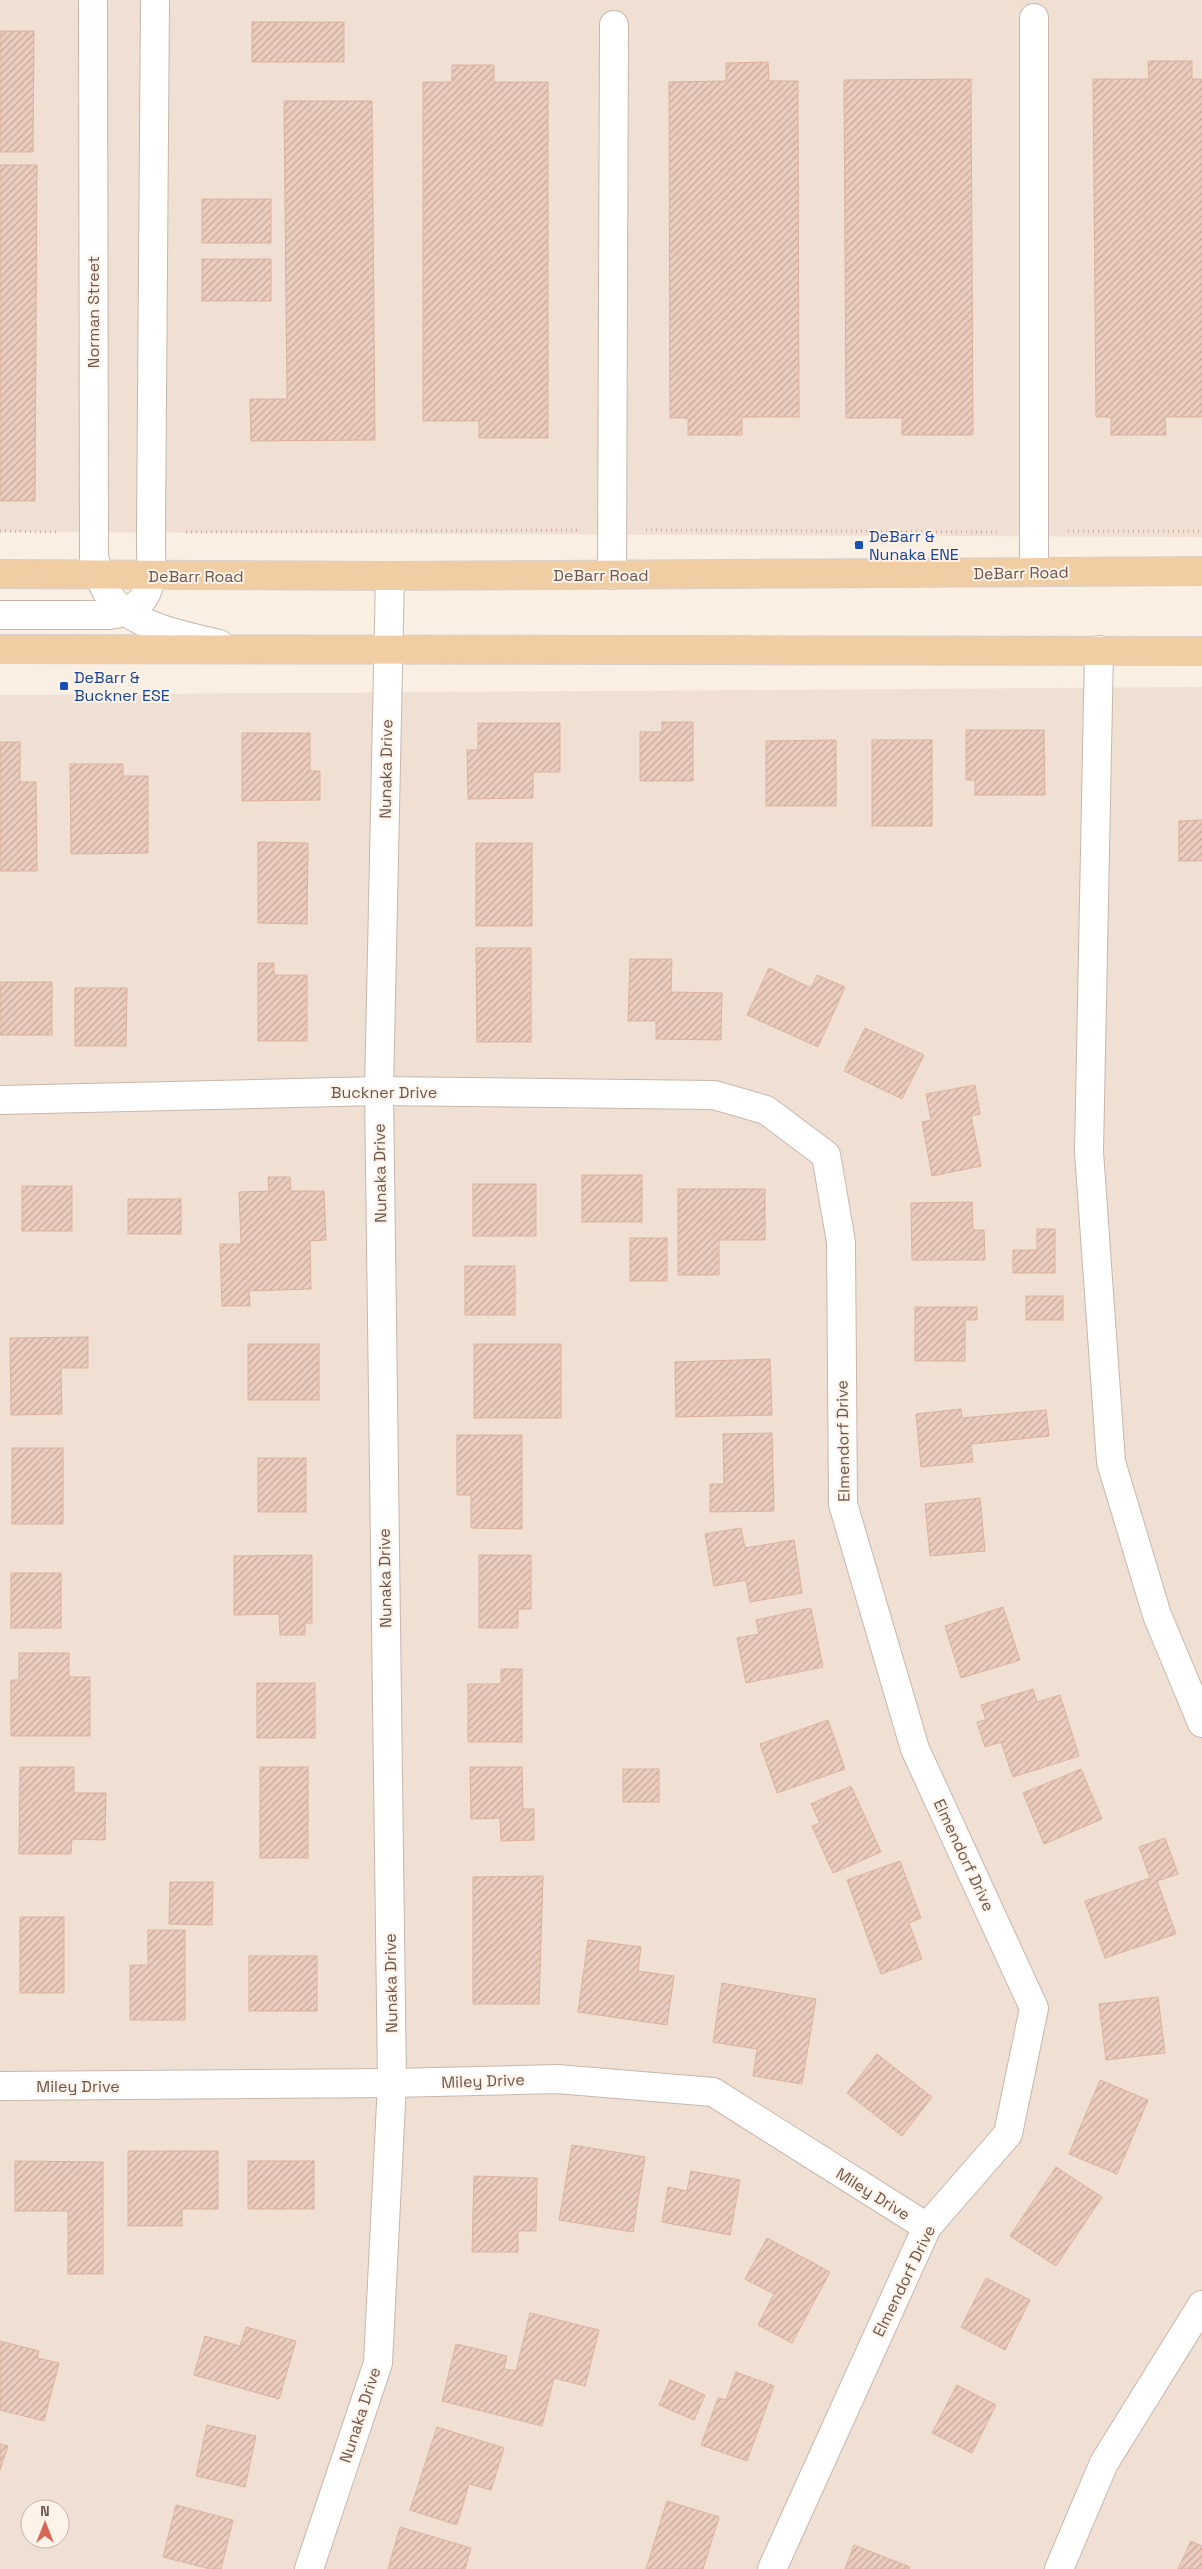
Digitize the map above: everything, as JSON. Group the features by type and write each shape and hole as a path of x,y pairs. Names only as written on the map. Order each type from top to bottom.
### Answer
{"main road":[{"name":"DeBarr Road","path":"0,574 390,576 1202,571"},
{"path":"0,649 1202,650"}],"street":[{"name":"Norman Street","path":"93,0 94,557 99,575 110,597 128,612 156,627 236,649"},
{"path":"0,615 110,615 128,612 139,604 146,595 150,576 154,0"},
{"path":"1034,18 1034,572"},
{"path":"612,575 614,25"},
{"name":"Nunaka Drive","path":"309,2569 378,2363 392,2084 379,1092 390,576"},
{"path":"1099,650 1089,1152 1110,1462 1157,1615 1202,1724"},
{"name":"Buckner Drive","path":"0,1100 379,1092 714,1095 766,1110"},
{"name":"Elmendorf Drive","path":"766,1110 826,1155 841,1242 843,1504 916,1749 1034,2008 1008,2134 927,2227 772,2569"},
{"name":"Miley Drive","path":"0,2086 392,2084 557,2079 713,2092 927,2227"},
{"path":"1059,2569 1104,2463 1202,2305"}],"path":[{"path":"177,532 612,530 1202,531"},
{"path":"0,531 68,532"}],"shaded area":[{"path":"0,0 1202,0 1202,537 0,532"},
{"path":"1202,687 1202,2569 0,2569 0,695"}],"building":[{"path":"252,22 344,22 344,62 252,62"},
{"path":"0,31 34,31 33,152 0,152"},
{"path":"1148,61 1192,61 1192,79 1202,79 1202,417 1165,417 1166,435 1111,435 1111,417 1096,417 1093,79 1149,79"},
{"path":"768,62 769,81 798,81 799,417 742,417 742,435 688,435 688,418 670,418 669,82 726,81 726,63"},
{"path":"452,65 494,65 494,82 548,82 548,438 479,438 479,421 423,421 423,82 452,82"},
{"path":"971,79 973,435 902,435 902,418 846,418 844,80"},
{"path":"284,101 372,101 375,440 251,441 250,399 287,399"},
{"path":"0,165 37,165 35,501 0,501"},
{"path":"202,199 271,199 271,243 202,243"},
{"path":"202,259 271,259 271,301 202,301"},
{"path":"662,722 693,722 693,781 640,781 640,732 662,732"},
{"path":"478,723 560,723 560,772 533,772 533,798 468,799 467,750 478,750"},
{"path":"966,730 1044,730 1045,795 975,795 975,780 966,780"},
{"path":"242,733 310,733 310,771 320,771 320,800 242,801"},
{"path":"836,740 836,806 766,806 766,741"},
{"path":"872,740 932,740 932,826 872,826"},
{"path":"0,742 20,742 20,782 36,782 37,871 0,871"},
{"path":"70,764 123,764 123,776 148,776 148,853 71,854"},
{"path":"1202,820 1202,861 1179,861 1179,821"},
{"path":"258,842 308,843 307,924 258,923"},
{"path":"476,843 532,843 532,926 476,926"},
{"path":"476,948 531,948 531,1042 477,1042"},
{"path":"630,959 672,959 671,992 722,993 721,1040 656,1039 656,1021 628,1021"},
{"path":"258,963 274,963 274,975 307,975 307,1041 258,1041"},
{"path":"769,968 811,988 817,975 845,987 818,1047 747,1015"},
{"path":"0,982 52,982 52,1035 0,1035"},
{"path":"75,988 127,988 126,1046 75,1046"},
{"path":"865,1028 924,1055 902,1099 844,1071"},
{"path":"975,1085 980,1114 971,1116 981,1166 932,1176 922,1122 931,1120 926,1094"},
{"path":"582,1175 642,1175 642,1222 582,1222"},
{"path":"268,1177 290,1177 291,1191 324,1191 326,1240 310,1241 311,1289 249,1291 250,1306 222,1306 220,1244 241,1244 239,1192 269,1191"},
{"path":"473,1184 536,1184 536,1236 473,1236"},
{"path":"22,1186 72,1186 72,1231 22,1231"},
{"path":"678,1189 765,1189 765,1240 719,1240 719,1275 678,1275"},
{"path":"128,1199 181,1199 181,1234 128,1234"},
{"path":"972,1202 973,1230 984,1230 985,1260 912,1260 911,1203"},
{"path":"1037,1229 1055,1229 1055,1273 1013,1273 1013,1250 1037,1250"},
{"path":"630,1238 667,1238 667,1281 630,1281"},
{"path":"465,1266 515,1266 515,1315 465,1315"},
{"path":"1026,1296 1063,1296 1063,1320 1026,1320"},
{"path":"915,1307 977,1307 977,1320 965,1320 965,1361 915,1361"},
{"path":"88,1337 88,1368 61,1368 62,1414 11,1415 10,1338"},
{"path":"248,1344 319,1344 319,1400 248,1400"},
{"path":"474,1344 561,1344 561,1418 474,1418"},
{"path":"770,1359 772,1415 676,1417 675,1362"},
{"path":"961,1409 962,1418 1046,1410 1049,1436 971,1444 973,1462 921,1467 916,1414"},
{"path":"772,1433 774,1511 710,1512 710,1484 724,1484 723,1434"},
{"path":"457,1435 522,1435 522,1529 471,1528 471,1495 457,1495"},
{"path":"12,1448 63,1448 63,1524 12,1524"},
{"path":"258,1458 306,1458 306,1512 258,1512"},
{"path":"980,1498 985,1551 930,1556 925,1504"},
{"path":"741,1528 745,1548 794,1540 802,1593 750,1602 746,1580 714,1586 705,1534"},
{"path":"312,1555 312,1623 305,1623 305,1635 280,1635 279,1614 234,1615 234,1556"},
{"path":"479,1555 531,1555 531,1609 518,1609 518,1628 479,1628"},
{"path":"11,1573 61,1573 61,1628 11,1628"},
{"path":"1003,1607 1020,1660 961,1678 945,1626"},
{"path":"811,1608 823,1667 746,1683 737,1638 759,1634 756,1620"},
{"path":"19,1653 69,1653 69,1677 90,1677 90,1736 11,1736 11,1680 19,1680"},
{"path":"501,1669 522,1669 522,1742 468,1742 468,1684 501,1684"},
{"path":"257,1683 315,1683 315,1738 257,1738"},
{"path":"1033,1689 1037,1702 1060,1695 1079,1756 1013,1777 1001,1742 985,1747 977,1722 986,1720 981,1705"},
{"path":"828,1720 845,1769 777,1793 760,1744"},
{"path":"20,1767 74,1767 74,1793 106,1793 105,1840 72,1839 71,1854 19,1854"},
{"path":"260,1767 308,1767 308,1858 260,1858"},
{"path":"470,1767 522,1767 523,1809 534,1809 534,1840 501,1841 500,1818 471,1819"},
{"path":"623,1769 659,1769 659,1802 623,1802"},
{"path":"1081,1769 1102,1819 1044,1844 1023,1793"},
{"path":"851,1786 881,1852 833,1873 812,1826 820,1823 811,1804"},
{"path":"1165,1838 1178,1874 1157,1881 1176,1934 1105,1958 1085,1901 1150,1878 1139,1847"},
{"path":"900,1861 921,1918 909,1923 922,1959 881,1974 847,1880"},
{"path":"543,1876 539,2004 473,2004 473,1877"},
{"path":"170,1882 213,1882 212,1925 169,1924"},
{"path":"20,1917 64,1917 64,1993 20,1993"},
{"path":"148,1930 185,1930 185,2020 130,2020 130,1965 148,1965"},
{"path":"588,1940 641,1947 638,1971 674,1976 667,2025 578,2012"},
{"path":"249,1956 317,1956 317,2011 249,2011"},
{"path":"722,1983 816,1999 802,2084 753,2076 757,2049 713,2042"},
{"path":"1158,1997 1165,2053 1106,2060 1099,2004"},
{"path":"877,2054 932,2097 902,2136 847,2093"},
{"path":"1100,2080 1148,2100 1117,2174 1069,2154"},
{"path":"572,2145 645,2157 633,2232 559,2220"},
{"path":"128,2151 218,2151 218,2209 182,2209 182,2226 128,2226"},
{"path":"15,2161 103,2162 103,2274 68,2274 68,2211 15,2211"},
{"path":"248,2161 314,2161 314,2209 248,2209"},
{"path":"1056,2167 1102,2197 1056,2266 1010,2236"},
{"path":"691,2171 740,2180 730,2235 662,2222 668,2187 687,2191"},
{"path":"474,2176 537,2178 536,2231 518,2231 518,2252 472,2252"},
{"path":"767,2238 830,2272 792,2343 758,2325 774,2294 745,2279"},
{"path":"986,2278 1030,2300 1005,2350 961,2327"},
{"path":"530,2313 599,2330 585,2386 554,2378 542,2426 442,2401 456,2344 507,2356 504,2369 516,2371"},
{"path":"246,2327 296,2341 279,2399 194,2375 205,2336 240,2346"},
{"path":"0,2341 39,2351 37,2358 59,2363 44,2421 0,2410"},
{"path":"736,2372 774,2386 747,2461 701,2445 718,2398 726,2400"},
{"path":"670,2380 705,2395 694,2420 659,2405"},
{"path":"957,2385 996,2405 972,2453 932,2433"},
{"path":"207,2425 256,2436 245,2487 196,2476"},
{"path":"437,2427 504,2448 491,2490 469,2484 457,2525 410,2510"},
{"path":"0,2444 8,2446 0,2470"},
{"path":"667,2501 719,2517 703,2569 646,2569"},
{"path":"176,2505 233,2520 221,2569 210,2569 163,2557"},
{"path":"400,2527 471,2548 465,2569 388,2569"},
{"path":"1191,2541 1202,2546 1202,2569 1178,2569"},
{"path":"854,2545 910,2567 909,2569 845,2569"}],"place":[{"name":"DeBarr & Nunaka ENE","path":"859,545"},
{"name":"DeBarr & Buckner ESE","path":"64,686"}]}
